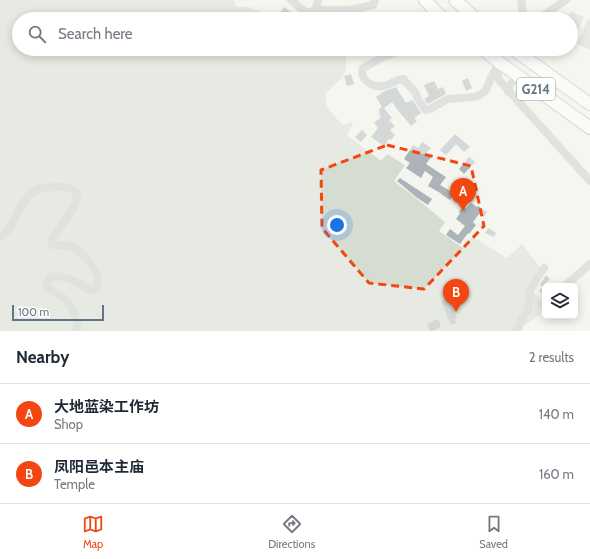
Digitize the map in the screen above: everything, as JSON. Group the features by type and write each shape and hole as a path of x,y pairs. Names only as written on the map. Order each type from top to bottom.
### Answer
{"highway":[{"path":"425,0 436,12"},
{"path":"455,0 468,12"},
{"name":"G214","path":"492,56 590,128"},
{"path":"499,62 503,56"},
{"name":"G214","path":"523,56 590,104"}],"street":[{"path":"291,0 306,12"},
{"path":"318,0 315,10 350,10 373,5 375,0"},
{"path":"521,0 523,12"},
{"path":"548,12 566,0"},
{"path":"386,56 363,68 362,74 366,81 379,87 387,86 399,79 403,79 426,110 448,99 474,97 480,95 486,90 499,62"},
{"path":"499,62 497,72 499,80 508,92 590,181"},
{"path":"508,92 510,85 518,75"},
{"path":"0,237 10,227 28,195 37,189 48,187 69,187 74,189 77,193 77,200 65,221 52,239 51,243 54,245 73,247 85,256 96,272 98,286 94,290 89,290 75,281 59,276 50,278 46,284 46,288 61,296 67,302 76,319 77,331"},
{"path":"568,283 590,264"},
{"path":"517,331 522,318 527,312 530,291 544,268"}],"highlighted area":[{"path":"387,145 471,166 484,226 424,289 369,283 322,228 321,170"}],"shaded area":[{"path":"0,0 234,0 236,7 247,7 261,12 12,12 12,56 346,56 346,68 343,77 326,93 326,105 342,125 352,122 353,124 347,135 381,161 387,154 405,165 394,181 445,222 439,231 463,248 473,237 507,258 522,244 540,267 528,285 542,302 539,315 517,331 0,331"},
{"path":"578,14 584,17 578,30"},
{"path":"588,19 590,20 590,50 578,44"}],"building":[{"path":"284,7 291,12 280,12"},
{"path":"351,74 354,84 347,86 344,76"},
{"path":"468,78 472,88 466,91 462,81"},
{"path":"434,81 438,89 443,87 446,94 428,104 424,99 429,96 424,85"},
{"path":"396,87 406,103 412,100 421,113 414,118 417,121 411,126 392,102 384,108 392,118 389,120 395,126 390,130 395,135 391,140 389,139 384,146 371,137 378,128 374,123 381,117 378,110 382,107 376,97 385,91"},
{"path":"362,130 367,135 361,142 355,137"},
{"path":"455,134 470,147 464,152 456,144 446,155 440,150"},
{"path":"422,142 431,148 426,153 431,157 426,164 446,177 440,185 454,193 450,200 428,186 433,177 425,171 421,178 406,168 410,163 404,159 413,145 418,148"},
{"path":"469,157 475,162 464,174 459,169"},
{"path":"400,178 432,199 428,205 397,181"},
{"path":"471,203 487,212 484,217 479,214 473,222 476,225 460,244 446,235 450,229 458,235 465,226 456,219 463,207 466,209"},
{"path":"488,228 496,233 494,237 485,233"},
{"path":"546,275 550,279 546,283 542,283 542,286 540,285"},
{"path":"466,290 468,295 450,302 457,318 455,319 457,323 451,325 441,301"},
{"path":"438,319 441,327 430,331 427,324"}],"place":[{"name":"大地蓝染工作坊","path":"463,211"},
{"name":"凤阳邑本主庙","path":"456,312"}]}
